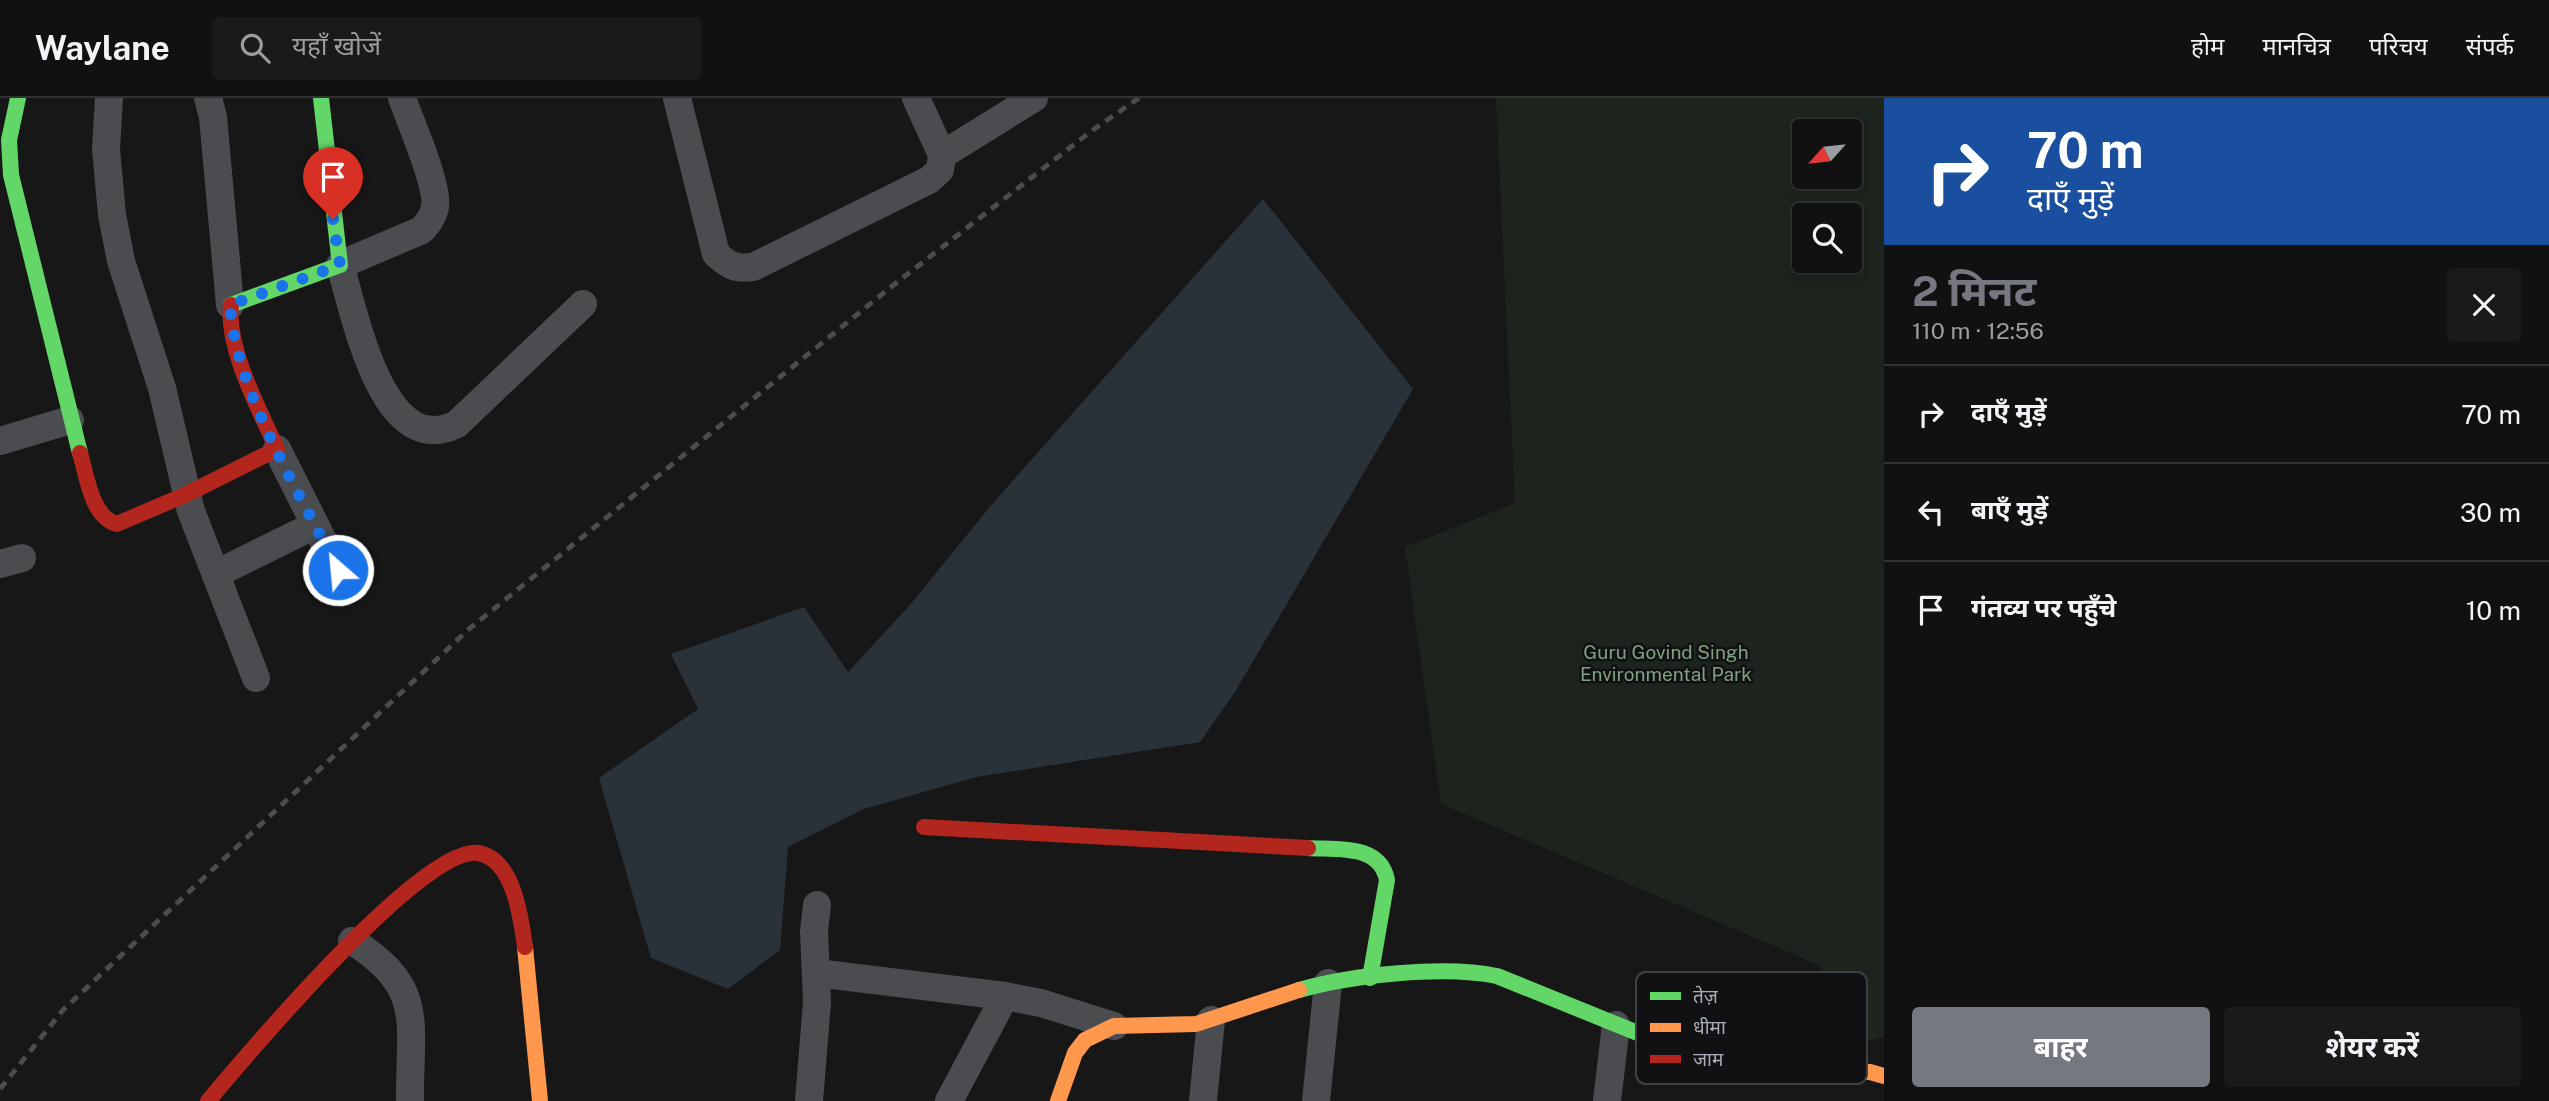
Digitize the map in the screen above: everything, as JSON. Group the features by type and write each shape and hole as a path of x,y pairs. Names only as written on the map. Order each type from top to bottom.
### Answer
{"street":[{"path":"18,98 8,154 9,208 96,507 108,522 117,524 187,494 277,449"},
{"path":"109,98 106,149 112,215 121,261 162,388 187,494 256,678"},
{"path":"208,98 213,117 232,335 239,364 277,449 338,570"},
{"path":"321,98 340,265 380,385 409,424 425,431 442,431 457,424 583,304"},
{"path":"230,305 340,265 422,230 431,221 436,205 402,98"},
{"path":"677,98 716,254 727,264 738,268 753,267 929,180 940,170 942,155 916,98"},
{"path":"942,155 1034,98"},
{"path":"0,442 70,420"},
{"path":"216,574 315,525"},
{"path":"924,827 1376,855 1385,866 1387,880 1370,978"},
{"path":"208,1101 352,941 444,864 464,854 476,852 498,863 509,882 524,929 540,1101"},
{"path":"809,1101 817,905"},
{"path":"352,941 378,958 398,979 409,1002 410,1101"},
{"path":"816,974 1005,996 1041,1003 1114,1026 1196,1024 1328,983 1446,970 1473,971 1497,976 1636,1033"},
{"path":"1316,1101 1328,983"},
{"path":"948,1101 1005,996"},
{"path":"1203,1101 1211,1020"},
{"path":"1607,1101 1616,1025"},
{"path":"1058,1101 1075,1053 1086,1040 1114,1026"},
{"path":"1867,1072 1884,1076"}],"green space":[{"name":"Guru Govind Singh Environmental Park","path":"1496,98 1884,98 1884,1038 1867,1040 1867,972 1821,972 1821,966 1441,804 1405,547 1515,503"}],"shaded area":[{"path":"1263,199 1413,389 1235,692 1200,742 976,777 864,809 788,847 780,950 728,989 651,958 599,778 698,709 671,654 804,607 848,672 909,606 993,503"}],"railway":[{"path":"0,1089 63,1010 469,629 891,287 1090,132 1139,98"}],"traffic: fast":[{"path":"18,98 9,140 11,175 80,453"},
{"path":"231,305 340,265 321,98"},
{"path":"1308,848 1356,851 1376,860 1383,868 1387,880 1370,978"},
{"path":"1299,990 1398,973 1475,973 1497,976 1636,1032"}],"traffic: slow":[{"path":"525,947 540,1101"},
{"path":"1058,1101 1075,1053 1085,1040 1114,1026 1196,1024 1299,990"},
{"path":"1867,1072 1884,1076"}],"traffic: jam":[{"path":"80,453 96,505 108,520 117,524 187,494 277,449 245,378 234,340 231,305"},
{"path":"924,827 1308,848"},
{"path":"208,1101 337,957 418,882 452,859 478,853 500,866 514,891 525,947"}],"route":[{"path":"333,219 340,265 230,305 232,335 239,364 277,449 338,570"}]}
